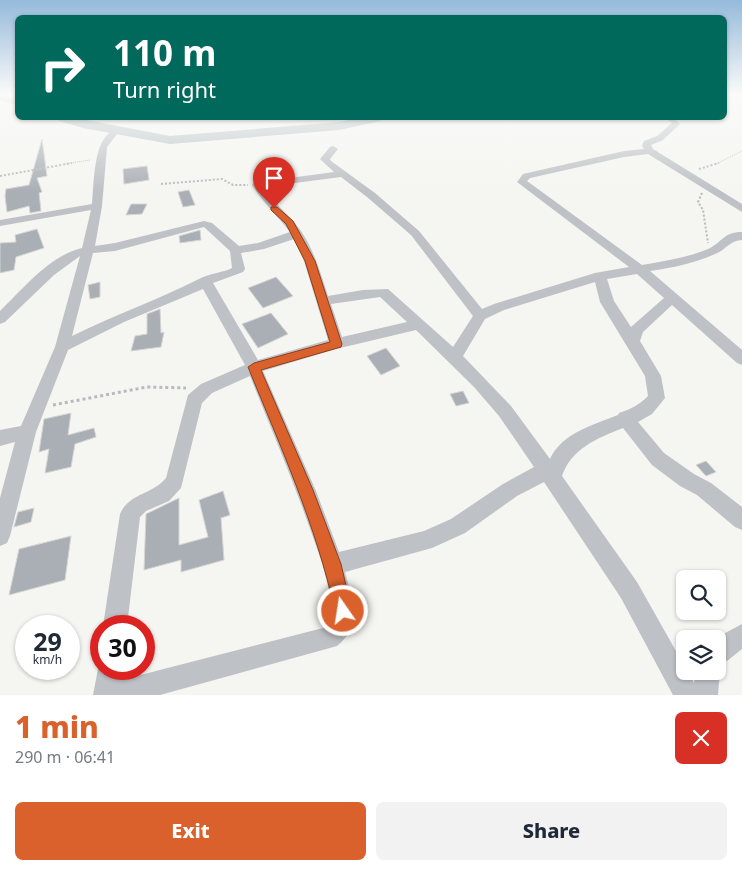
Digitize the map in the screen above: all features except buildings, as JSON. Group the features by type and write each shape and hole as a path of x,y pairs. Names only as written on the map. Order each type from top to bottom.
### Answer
{"street":[{"path":"672,127 660,138 647,143 646,146 650,151 742,209"},
{"path":"0,536 27,432 62,346 88,250 96,206 103,147 113,134"},
{"path":"333,149 325,159 415,233 480,316"},
{"path":"650,151 624,154 526,176 522,182 641,270 742,359"},
{"path":"337,344 310,261 297,234 286,219 268,202 257,185 341,174"},
{"path":"0,223 96,206"},
{"path":"0,319 40,280 68,257 88,250 116,246 202,224 208,225 236,250"},
{"path":"236,250 260,246 297,234"},
{"path":"454,357 480,316 527,297 600,276 676,263 710,252 732,236 742,236"},
{"path":"62,346 120,319 193,289 205,281 237,271 239,269 236,250"},
{"path":"333,564 434,537 458,526 510,490 549,473 561,454 570,446 604,427 645,411 657,398 653,376 608,302 600,276"},
{"path":"113,695 329,638 340,629 343,611 333,564 306,490 254,367 205,281"},
{"path":"323,301 383,292 420,324 490,392 549,473 629,590 688,695"},
{"path":"633,341 637,330 672,298"},
{"path":"116,615 130,514 137,505 166,493 174,482 195,397 226,379 254,367 420,324"},
{"path":"625,418 658,459 687,480 704,489 742,520"},
{"path":"0,438 27,432"},
{"path":"726,645 742,636"},
{"path":"106,695 108,680"},
{"path":"705,695 707,680"}],"path":[{"path":"710,252 703,210 698,202 701,182 696,171 718,164 742,151"},
{"path":"0,176 101,158"},
{"path":"161,184 222,179 234,186 257,185"},
{"path":"37,408 147,387 191,388"}],"waterway":[{"path":"102,127 170,140 322,127"}],"route":[{"path":"274,208 290,223 310,261 337,344 254,367 306,490 333,564 343,611"}]}
